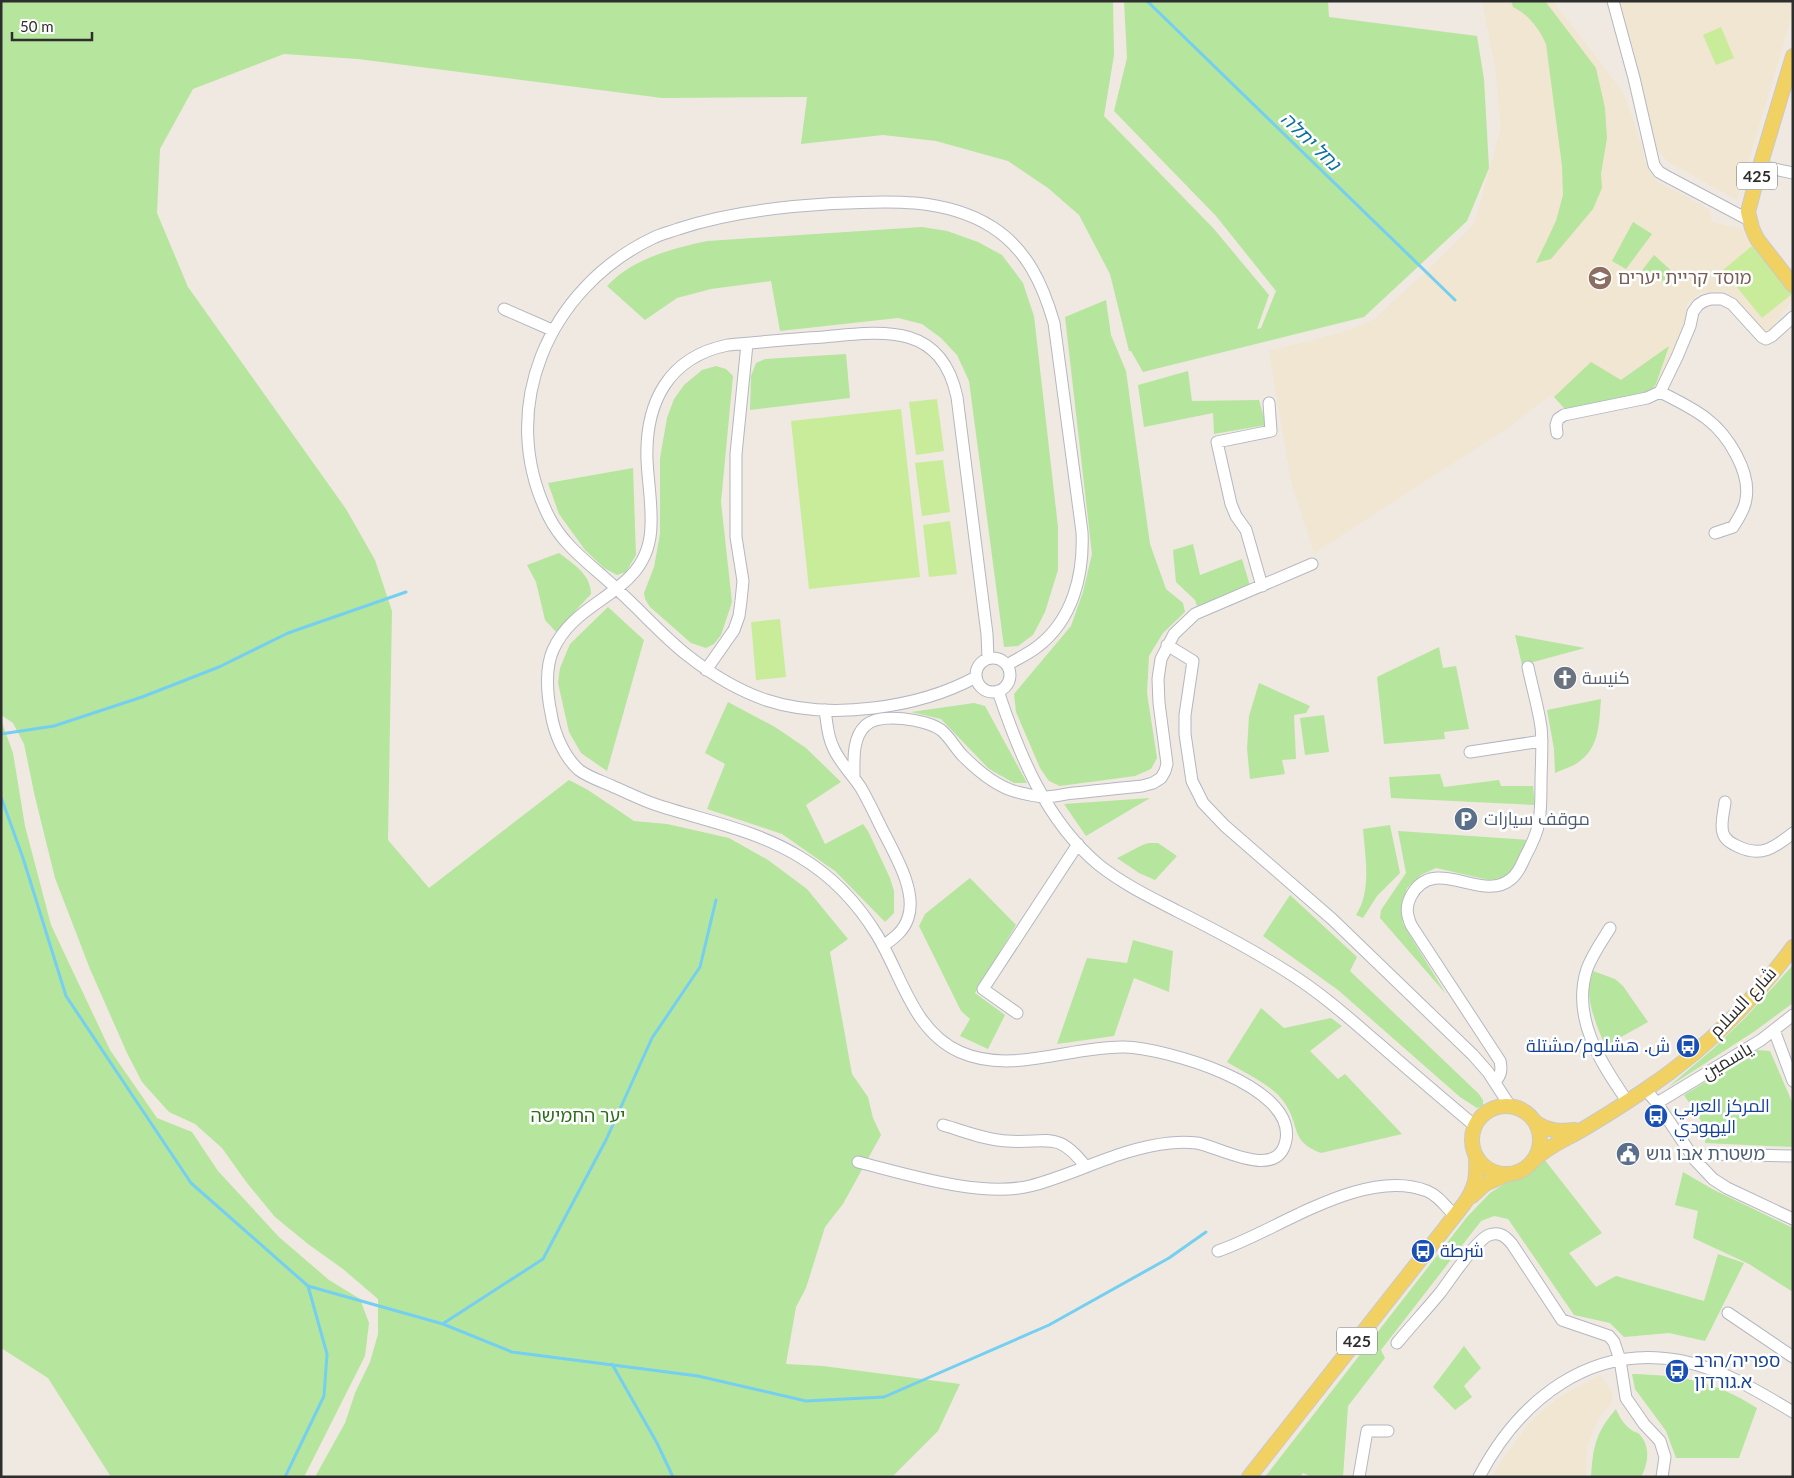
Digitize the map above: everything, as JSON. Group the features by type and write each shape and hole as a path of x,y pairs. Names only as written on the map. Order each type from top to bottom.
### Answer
{"main road":[{"name":"425","path":"1749,220 1750,203 1793,56"},
{"path":"1749,220 1757,239 1793,285"},
{"name":"شارع السلام","path":"1535,1159 1554,1144 1576,1134 1646,1090 1687,1058 1724,1026 1756,992 1793,947"},
{"name":"425","path":"1510,1106 1520,1108 1529,1114 1535,1122"},
{"path":"1475,1126 1489,1110 1510,1106"},
{"path":"1535,1122 1539,1131 1540,1141 1535,1159"},
{"name":"شارع السلام","path":"1535,1122 1543,1128 1558,1131 1574,1130 1592,1123"},
{"name":"425","path":"1249,1477 1464,1204 1475,1185 1477,1176 1472,1136 1475,1126"},
{"path":"1476,1156 1491,1170 1501,1174 1511,1173"},
{"name":"425","path":"1464,1204 1485,1184 1520,1171 1535,1159"}],"street":[{"path":"1613,1 1634,78 1654,164 1659,172 1749,220"},
{"path":"1760,166 1793,173"},
{"path":"976,677 930,696 864,708 825,710 800,708 769,701 737,688 706,670 674,645 617,589 572,550 550,520 535,486 528,448 528,409 536,369 552,330 577,294 611,263 654,238 706,219 744,212 799,206 889,202 911,203 954,210 974,217 1008,239 1023,254 1036,274 1046,296 1054,323 1082,532 1083,553 1077,590 1061,621 1038,646 1007,665"},
{"path":"1557,433 1556,425 1558,419 1564,415 1647,398 1660,392 1677,358 1690,326 1693,312 1704,301 1722,299 1732,304 1766,340 1793,317"},
{"path":"504,310 552,330"},
{"path":"858,1162 934,1181 984,1188 1012,1189 1031,1186 1135,1149 1176,1143 1199,1144 1254,1161 1267,1160 1279,1154 1287,1138 1286,1127 1279,1111 1269,1100 1253,1088 1210,1068 1142,1049 1106,1048 1022,1060 980,1058 960,1052 943,1042 929,1030 919,1017 883,946 861,912 844,892 806,861 785,848 738,828 649,802 578,769 565,752 556,735 551,717 548,681 551,655 561,636 570,625 630,579 646,554 652,524 647,458 649,424 659,394 675,370 698,354 712,348 866,333 893,333 905,336 922,343 936,353 943,362 954,384 957,397 988,634 988,658"},
{"path":"706,670 734,630 742,601 743,581 736,536 736,454 747,344"},
{"path":"1660,392 1706,418 1720,430 1732,448 1741,468 1746,492 1742,511 1733,527 1715,534"},
{"path":"1262,586 1246,530 1236,516 1231,504 1217,442 1272,431 1269,403"},
{"path":"854,778 855,751 858,738 865,726 876,721 897,718 917,720 941,730 963,756 996,783 1016,792 1043,797 1142,786 1153,783 1163,774 1167,761 1159,703 1158,679 1161,659 1167,645 1180,627 1195,614 1312,564"},
{"path":"1167,645 1193,661 1185,734 1192,781 1203,803 1215,816 1332,919 1473,1055 1496,1082 1510,1106"},
{"path":"988,658 999,659 1007,665 1010,673 1009,681 1005,687 998,691 990,692 979,684 976,677 978,666 988,658"},
{"path":"1496,1082 1502,1070 1500,1061 1411,925 1407,915 1407,908 1413,893 1421,884 1436,878 1488,887 1497,886 1511,880 1519,870 1531,846 1539,821 1542,741 1538,708 1528,667"},
{"path":"998,691 1016,742 1043,797 1078,844 1099,865 1128,884 1290,973 1332,1003 1475,1126"},
{"path":"825,710 831,744 862,790 897,860 910,895 911,908 904,928 883,946"},
{"path":"1470,752 1542,741"},
{"path":"1725,802 1723,836 1744,849 1762,852 1772,848 1793,833"},
{"path":"1017,1013 983,989 1078,844"},
{"path":"1610,928 1588,967 1583,984 1584,1007 1586,1024 1592,1044 1602,1064 1628,1101"},
{"name":"ياسمين","path":"1657,1103 1761,1040 1793,1015"},
{"path":"1774,1030 1793,1080"},
{"path":"1646,1090 1657,1103 1695,1160 1719,1184 1793,1219"},
{"path":"943,1125 991,1139 1007,1141 1052,1140 1070,1148 1086,1166"},
{"path":"1695,1160 1712,1154 1793,1156"},
{"path":"1218,1250 1343,1196 1385,1186 1411,1186 1427,1191 1437,1197 1455,1216"},
{"path":"1397,1343 1480,1242 1488,1235 1497,1233 1504,1235 1512,1244 1562,1320 1609,1336 1614,1342 1620,1360 1626,1398 1644,1424 1660,1442 1665,1457 1662,1477"},
{"path":"1728,1313 1793,1357"},
{"path":"1479,1477 1490,1457 1509,1432 1533,1405 1556,1386 1579,1373 1601,1364 1632,1357 1684,1361 1711,1370 1745,1384 1793,1412"},
{"path":"1359,1477 1367,1431 1388,1431"}],"shaded area":[{"name":"מוסד קריית יערים","path":"1482,1 1553,1 1623,92 1642,146 1645,162 1655,180 1709,209 1712,222 1741,229 1793,292 1793,299 1769,332 1765,332 1733,296 1701,292 1687,303 1685,325 1653,392 1565,410 1551,395 1509,427 1314,553 1291,481 1269,351 1351,330 1374,319 1474,224 1501,128 1495,67"},
{"path":"1606,1 1793,1 1793,12 1737,200 1667,161 1651,142"},
{"path":"1600,1375 1612,1392 1611,1404 1598,1419 1587,1447 1586,1477 1492,1477 1530,1422 1558,1398"}],"green space":[{"name":"יער החמישה","path":"1,1 1113,1 1114,55 1104,116 1214,229 1269,295 1257,329 1261,328 1276,291 1216,216 1114,111 1127,58 1124,1 1328,1 1329,17 1477,36 1484,79 1489,168 1467,221 1364,317 1143,372 1131,351 1129,351 1110,274 1079,215 1048,188 1008,161 936,141 883,135 801,144 807,97 662,98 358,59 284,54 193,89 160,149 157,213 188,287 346,509 375,560 392,611 388,840 429,888 569,780 588,790 634,821 667,824 729,838 768,860 807,889 848,939 830,952 852,1074 868,1097 873,1118 881,1135 843,1204 825,1227 806,1288 796,1307 786,1364 823,1366 960,1384 938,1431 892,1477 315,1477 345,1423 355,1393 370,1362 378,1334 378,1299 343,1269 275,1217 222,1148 195,1124 169,1112 142,1082 127,1053 90,969 55,878 24,744 13,723 1,715"},
{"path":"1511,1 1545,1 1596,68 1605,108 1607,138 1601,174 1602,188 1593,209 1551,259 1536,263 1556,221 1563,195 1562,166 1546,44 1533,23 1513,7"},
{"path":"1721,27 1734,58 1716,65 1703,35"},
{"path":"1633,222 1652,234 1626,269 1612,261"},
{"path":"922,227 947,231 978,242 1002,255 1023,283 1034,316 1058,527 1058,570 1045,612 1033,635 1018,646 1004,647 969,381 957,355 941,338 922,324 898,318 780,331 771,281 711,289 677,298 645,320 607,286 628,269 654,256 708,241"},
{"path":"1752,246 1792,294 1762,318 1723,270"},
{"path":"1654,255 1676,275 1660,281 1644,277 1643,269"},
{"path":"1106,300 1111,335 1126,371 1150,544 1166,589 1183,603 1185,612 1163,633 1149,656 1147,693 1157,758 1151,769 1135,776 1060,786 1049,781 1040,768 1016,712 1014,694 1071,626 1083,592 1092,554 1065,317"},
{"path":"1669,346 1656,384 1651,391 1565,409 1554,397 1591,362 1621,380"},
{"path":"846,354 850,398 750,410 751,376 756,363 765,359"},
{"path":"716,366 726,369 733,376 721,502 732,602 721,635 714,644 706,648 691,643 650,607 644,593 654,567 660,534 660,458 667,418 674,399 684,385 702,370"},
{"path":"1188,371 1192,401 1259,400 1266,425 1214,434 1213,413 1144,427 1138,385"},
{"path":"937,399 944,451 916,455 909,402"},
{"path":"901,409 920,577 809,589 791,421"},
{"path":"943,460 950,512 922,516 915,463"},
{"path":"633,468 636,555 626,572 617,575 604,568 585,550 559,514 548,483"},
{"path":"950,521 957,574 929,577 923,525"},
{"path":"1193,544 1200,575 1242,559 1250,586 1197,606 1195,600 1176,582 1173,550"},
{"path":"559,553 585,575 591,594 556,632 545,620 536,582 527,565"},
{"path":"608,607 644,640 607,771 581,753 569,732 558,683 560,668 570,644"},
{"path":"780,619 786,677 756,680 751,622"},
{"path":"1515,635 1585,648 1522,665"},
{"path":"1439,647 1443,668 1456,666 1469,729 1444,732 1445,739 1384,744 1377,677"},
{"path":"1259,683 1310,706 1306,713 1294,715 1296,759 1282,760 1285,774 1250,779 1247,749 1249,716"},
{"path":"1601,699 1595,741 1587,755 1577,763 1555,773 1554,749 1547,710"},
{"path":"728,702 775,727 806,748 841,782 806,805 825,844 863,824 868,831 894,891 894,913 885,922 835,871 782,834 707,809 725,764 705,753"},
{"path":"974,703 985,706 1027,783 1014,783 989,769 941,719 911,712"},
{"path":"1324,715 1329,752 1305,755 1300,718"},
{"path":"1,720 13,753 25,826 51,925 110,1050 157,1118 192,1132 218,1171 279,1237 329,1280 360,1299 369,1323 365,1356 304,1477 111,1477 48,1378 1,1348"},
{"path":"1440,774 1444,787 1499,780 1501,786 1533,786 1535,805 1391,798 1389,777"},
{"path":"1150,798 1086,836 1064,804"},
{"path":"1390,825 1400,873 1377,896 1363,918 1356,915 1361,905 1366,884 1363,829"},
{"path":"1398,831 1528,840 1510,872 1502,878 1489,880 1436,868 1421,875 1407,888 1401,910 1403,924 1446,994 1380,918 1381,910 1406,873"},
{"path":"1149,843 1158,843 1177,856 1155,880 1139,873 1117,858"},
{"path":"970,878 1016,925 975,993 1005,1015 988,1049 960,1036 970,1019 961,1011 919,926 925,914"},
{"path":"1290,895 1357,957 1350,971 1479,1094 1483,1100 1483,1106 1477,1108 1460,1097 1338,990 1263,936"},
{"path":"1133,940 1173,951 1169,992 1134,978 1114,1036 1057,1044 1087,958 1127,963"},
{"path":"1793,965 1793,1003 1755,1031 1667,1088 1713,1049 1746,1017"},
{"path":"1593,971 1615,979 1623,986 1648,1022 1605,1046 1590,1002 1589,987"},
{"path":"1261,1008 1284,1028 1331,1018 1342,1026 1310,1051 1338,1079 1345,1074 1402,1134 1321,1153 1304,1143 1297,1132 1289,1111 1279,1096 1265,1085 1227,1062"},
{"path":"1758,1050 1770,1051 1793,1104 1793,1147 1705,1143 1702,1124 1684,1095"},
{"path":"1544,1159 1602,1233 1569,1253 1596,1287 1616,1276 1704,1301 1718,1254 1744,1263 1705,1341 1669,1333 1624,1337 1610,1323 1574,1315 1508,1219 1494,1216 1481,1221 1381,1350 1385,1358 1348,1406 1343,1477 1312,1477 1303,1473 1300,1477 1265,1477 1467,1217 1490,1193"},
{"path":"1683,1172 1714,1190 1793,1228 1793,1292 1749,1264 1693,1238 1698,1211 1675,1205"},
{"path":"1464,1346 1481,1368 1464,1386 1472,1397 1455,1410 1433,1387"},
{"path":"1632,1374 1666,1376 1697,1381 1727,1391 1757,1408 1739,1458 1676,1458 1666,1431 1635,1389"},
{"path":"1616,1409 1625,1424 1639,1434 1646,1445 1647,1461 1643,1472 1641,1477 1591,1477 1597,1440 1604,1425"}],"waterway":[{"name":"נחל יתלה","path":"1147,1 1455,300"},
{"path":"1,734 54,726 142,697 219,667 288,633 406,592"},
{"path":"1,797 23,858 66,996 191,1183 308,1286 443,1324 512,1352 698,1376 806,1401 884,1397 1049,1325 1169,1258 1206,1232"},
{"path":"444,1323 543,1259 606,1140 652,1038 700,967 716,900"},
{"path":"285,1477 324,1396 327,1354 308,1286"},
{"path":"612,1364 657,1443 673,1477"}],"place":[{"name":"מוסד קריית יערים","path":"1600,278"},
{"name":"كنيسة","path":"1565,678"},
{"name":"موقف سيارات","path":"1466,819"},
{"name":"ش. هشلوم/مشتلة","path":"1688,1046"},
{"name":"المركز العربي اليهودي","path":"1656,1116"},
{"name":"משטרת אבו גוש","path":"1628,1154"},
{"name":"شرطة","path":"1423,1251"},
{"name":"ספריה/הרב א.גורדון","path":"1677,1371"}]}
